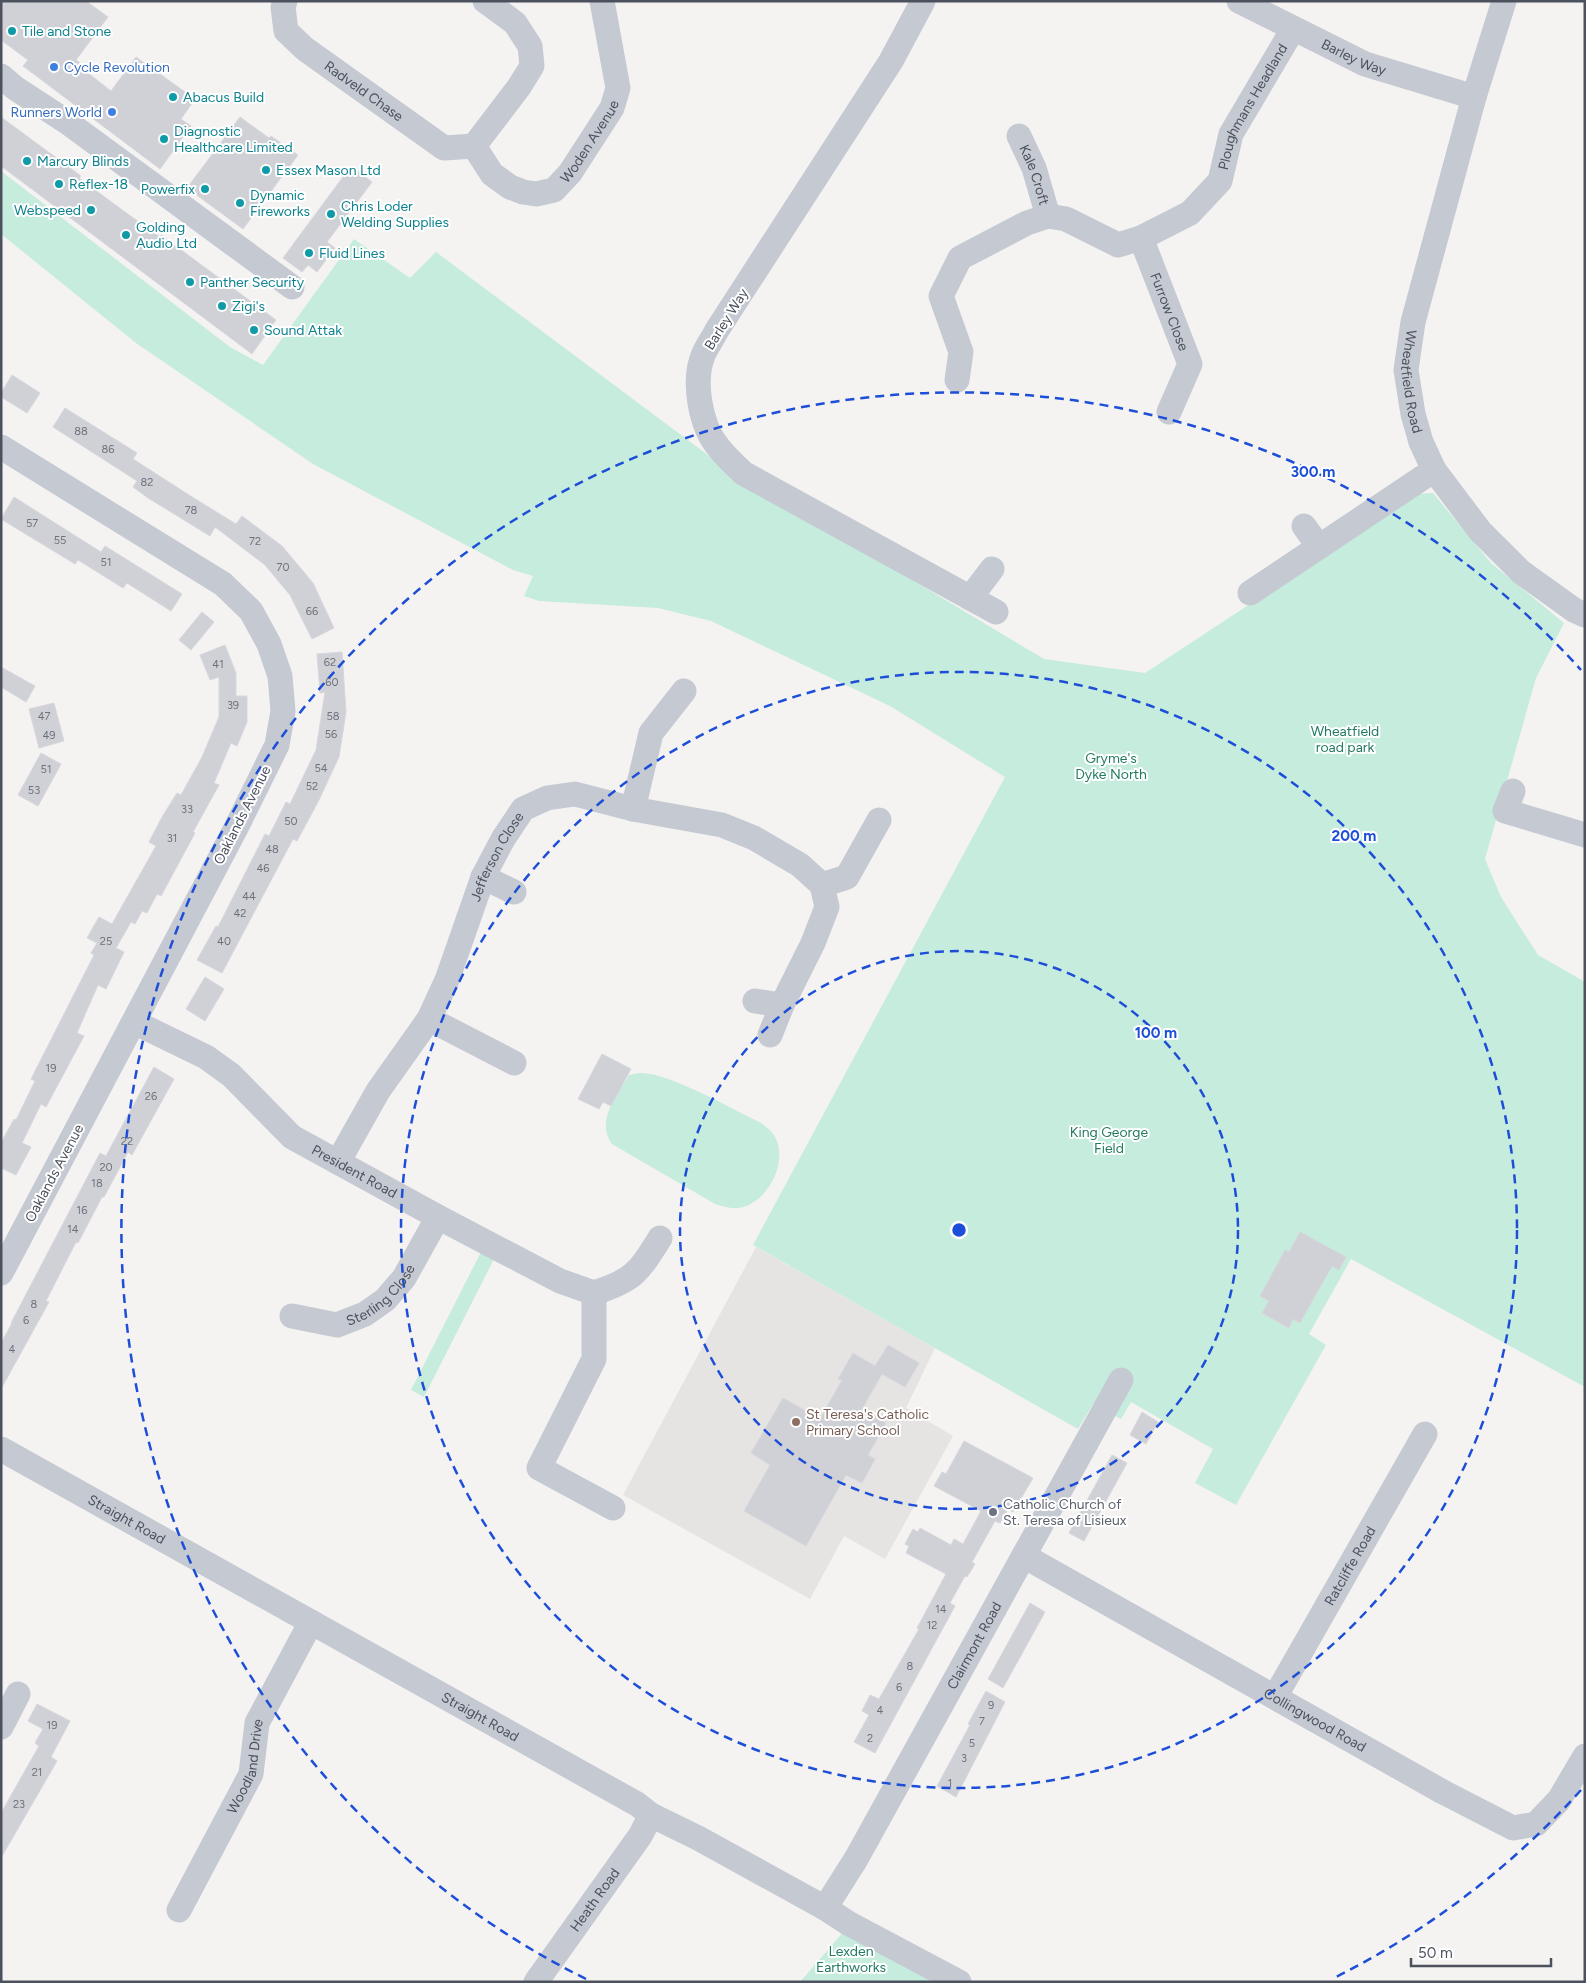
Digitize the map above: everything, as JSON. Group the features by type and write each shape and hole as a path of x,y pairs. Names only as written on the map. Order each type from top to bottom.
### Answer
{"street":[{"name":"Radveld Chase","path":"285,1 283,7 286,31 306,49 444,148 474,146"},
{"path":"474,146 519,87 532,66 530,46 515,23 485,1"},
{"name":"Woden Avenue","path":"474,146 492,174 510,187 523,192 536,194 554,190 570,173 612,108 618,88 602,1"},
{"name":"Barley Way","path":"923,1 891,62 703,355 699,380 699,404 702,418 718,447 744,473 996,612"},
{"name":"Barley Way","path":"1240,1 1365,64 1474,97"},
{"name":"Wheatfield Road","path":"1504,1 1474,97 1413,322 1406,370 1413,414 1434,470 1480,531 1521,572 1574,610 1585,615"},
{"name":"Ploughmans Headland","path":"1048,216 1066,219 1118,245 1141,238 1190,213 1220,181 1230,134 1293,29"},
{"path":"1,76 292,287"},
{"name":"Kale Croft","path":"1019,136 1034,168 1048,216"},
{"path":"957,380 961,352 941,296 960,258 1027,223 1048,216"},
{"name":"Furrow Close","path":"1141,238 1190,364 1169,412"},
{"name":"Oaklands Avenue","path":"1,447 223,584 251,611 269,644 280,676 283,711 277,745 236,828 1,1273"},
{"path":"1250,593 1434,470"},
{"path":"1304,526 1319,547"},
{"path":"970,598 992,569"},
{"path":"632,809 651,733 684,691"},
{"name":"Jefferson Close","path":"338,1162 378,1091 429,1019 447,980 483,877 503,839 523,809 547,798 574,794 632,809 722,825 754,838 800,865 822,885"},
{"path":"1509,801 1585,835"},
{"path":"770,1034 782,1005 813,943 827,907 822,885 847,878 879,820"},
{"path":"483,877 514,892"},
{"path":"755,1000 782,1005"},
{"path":"429,1019 514,1063"},
{"name":"President Road","path":"134,1022 206,1056 231,1075 292,1137 560,1281 594,1293"},
{"name":"Sterling Close","path":"292,1316 337,1325 365,1314 385,1300 404,1278 438,1217"},
{"path":"613,1508 539,1468 594,1358 594,1293 618,1285 639,1270 660,1238"},
{"name":"Clairmont Road","path":"825,1908 856,1859 1121,1380"},
{"name":"Ratcliffe Road","path":"1275,1697 1425,1434"},
{"name":"Straight Road","path":"1,1449 637,1804 651,1814 959,1982"},
{"name":"Collingwood Road","path":"1024,1556 1443,1792 1513,1828 1536,1824 1559,1800 1585,1756"},
{"name":"Woodland Drive","path":"179,1910 251,1774 257,1723 311,1622"},
{"path":"1,1727 18,1694"},
{"name":"Heath Road","path":"536,1982 640,1836 651,1814"}],"shaded area":[{"name":"St Teresa's Catholic Primary School","path":"756,1247 935,1348 906,1408 953,1436 885,1559 844,1536 810,1599 623,1495"}],"green space":[{"path":"1,171 230,347 263,365 354,239 410,278 436,252 724,467 1044,659 1145,673 1417,494 1433,493 1491,563 1564,623 1536,678 1485,859 1501,897 1538,955 1585,982 1585,1387 1351,1259 1309,1334 1326,1345 1236,1505 1195,1483 1213,1449 1131,1402 1121,1419 1093,1404 1078,1429 753,1245 1005,777 890,706 711,621 658,608 539,601 524,596 533,576 513,570 313,464 136,343 1,234"},
{"path":"640,1073 652,1074 683,1085 761,1123 771,1131 779,1147 777,1170 773,1181 758,1199 738,1208 729,1208 715,1204 612,1144 607,1135 606,1126 610,1109 629,1075"},
{"path":"481,1252 494,1259 424,1397 411,1390"},
{"name":"Lexden Earthworks","path":"845,1930 938,1982 800,1982"}],"building":[{"path":"1,1 86,1 108,17 76,60 85,67 83,69 111,91 136,57 195,99 181,119 191,126 160,169 23,66 28,60 1,40"},
{"path":"1,117 81,176 79,178 125,212 160,237 161,235 276,320 252,354 1,166"},
{"path":"240,117 269,138 271,136 298,155 243,229 187,188"},
{"path":"351,166 372,182 327,242 335,248 317,272 308,265 302,272 283,258"},
{"path":"12,375 40,393 27,413 1,397 1,393"},
{"path":"65,408 137,453 133,459 189,495 236,524 242,516 282,546 313,583 334,628 312,639 290,595 265,565 215,527 210,536 148,498 133,487 137,481 53,427"},
{"path":"14,497 101,552 105,546 182,594 171,611 127,583 123,588 78,560 75,564 1,519"},
{"path":"202,612 214,622 191,650 179,640"},
{"path":"225,645 236,673 236,696 247,696 247,722 237,746 231,743 214,783 219,785 161,896 157,894 147,913 142,911 135,924 131,922 116,948 124,952 106,989 98,985 77,1033 84,1036 46,1107 41,1104 22,1143 31,1147 16,1175 1,1168 1,1143 14,1119 16,1120 35,1081 31,1079 94,955 91,953 97,943 87,938 99,917 112,924 156,846 149,842 162,817 177,793 181,795 202,757 219,717 219,677 210,680 200,655"},
{"path":"342,652 346,712 339,757 297,841 293,839 222,973 197,960 216,926 218,927 265,834 269,836 286,802 290,804 316,750 325,692 320,693 317,654"},
{"path":"1,667 35,686 26,702 1,687"},
{"path":"54,703 64,741 39,748 29,709"},
{"path":"41,753 61,764 38,806 18,795"},
{"path":"205,977 224,989 205,1021 186,1009"},
{"path":"602,1054 631,1069 611,1106 603,1102 599,1109 578,1099"},
{"path":"154,1067 174,1079 132,1155 128,1152 78,1243 76,1242 46,1301 49,1302 1,1389 1,1343 100,1153 106,1156"},
{"path":"1300,1232 1346,1257 1339,1270 1332,1266 1300,1323 1293,1319 1289,1328 1262,1313 1269,1301 1260,1296 1285,1250 1289,1252"},
{"path":"888,1345 919,1363 905,1387 882,1374 862,1409 886,1423 868,1455 875,1459 862,1483 846,1475 806,1546 744,1511 770,1465 751,1453 783,1398 820,1419 842,1380 838,1379 853,1353 875,1366"},
{"path":"1142,1412 1158,1422 1146,1444 1130,1435"},
{"name":"Catholic Church of St. Teresa of Lisieux","path":"964,1441 1033,1478 1013,1512 1008,1509 1000,1523 995,1521 972,1562 975,1564 967,1577 965,1576 950,1603 955,1606 875,1753 854,1742 869,1715 862,1711 870,1695 879,1699 919,1629 917,1628 946,1574 906,1553 909,1546 905,1544 913,1529 918,1532 920,1528 951,1545 954,1539 963,1544 981,1511 934,1486 942,1472 946,1474"},
{"path":"1112,1455 1127,1463 1084,1541 1069,1533"},
{"path":"1030,1603 1045,1612 1003,1688 988,1679"},
{"path":"986,1691 1005,1702 956,1797 937,1786"},
{"path":"37,1704 70,1721 51,1757 57,1761 1,1858 1,1813 39,1746 35,1743 43,1729 28,1721"}],"place":[{"name":"Tile and Stone","path":"12,31"},
{"name":"Cycle Revolution","path":"54,67"},
{"name":"Abacus Build","path":"173,97"},
{"name":"Runners World","path":"112,112"},
{"name":"Diagnostic Healthcare Limited","path":"164,139"},
{"name":"Marcury Blinds","path":"27,161"},
{"name":"Essex Mason Ltd","path":"266,170"},
{"name":"Reflex-18","path":"59,184"},
{"name":"Powerfix","path":"205,189"},
{"name":"Dynamic Fireworks","path":"240,203"},
{"name":"Webspeed","path":"91,210"},
{"name":"Chris Loder Welding Supplies","path":"331,214"},
{"name":"Golding Audio Ltd","path":"126,235"},
{"name":"Fluid Lines","path":"309,253"},
{"name":"Panther Security","path":"190,282"},
{"name":"Zigi's","path":"222,306"},
{"name":"Sound Attak","path":"254,330"},
{"name":"St Teresa's Catholic Primary School","path":"796,1422"},
{"name":"Catholic Church of St. Teresa of Lisieux","path":"993,1512"}],"park label":[{"name":"Wheatfield road park","path":"1345,740"},
{"name":"Gryme's Dyke North","path":"1111,766"},
{"name":"King George Field","path":"1109,1140"}]}
